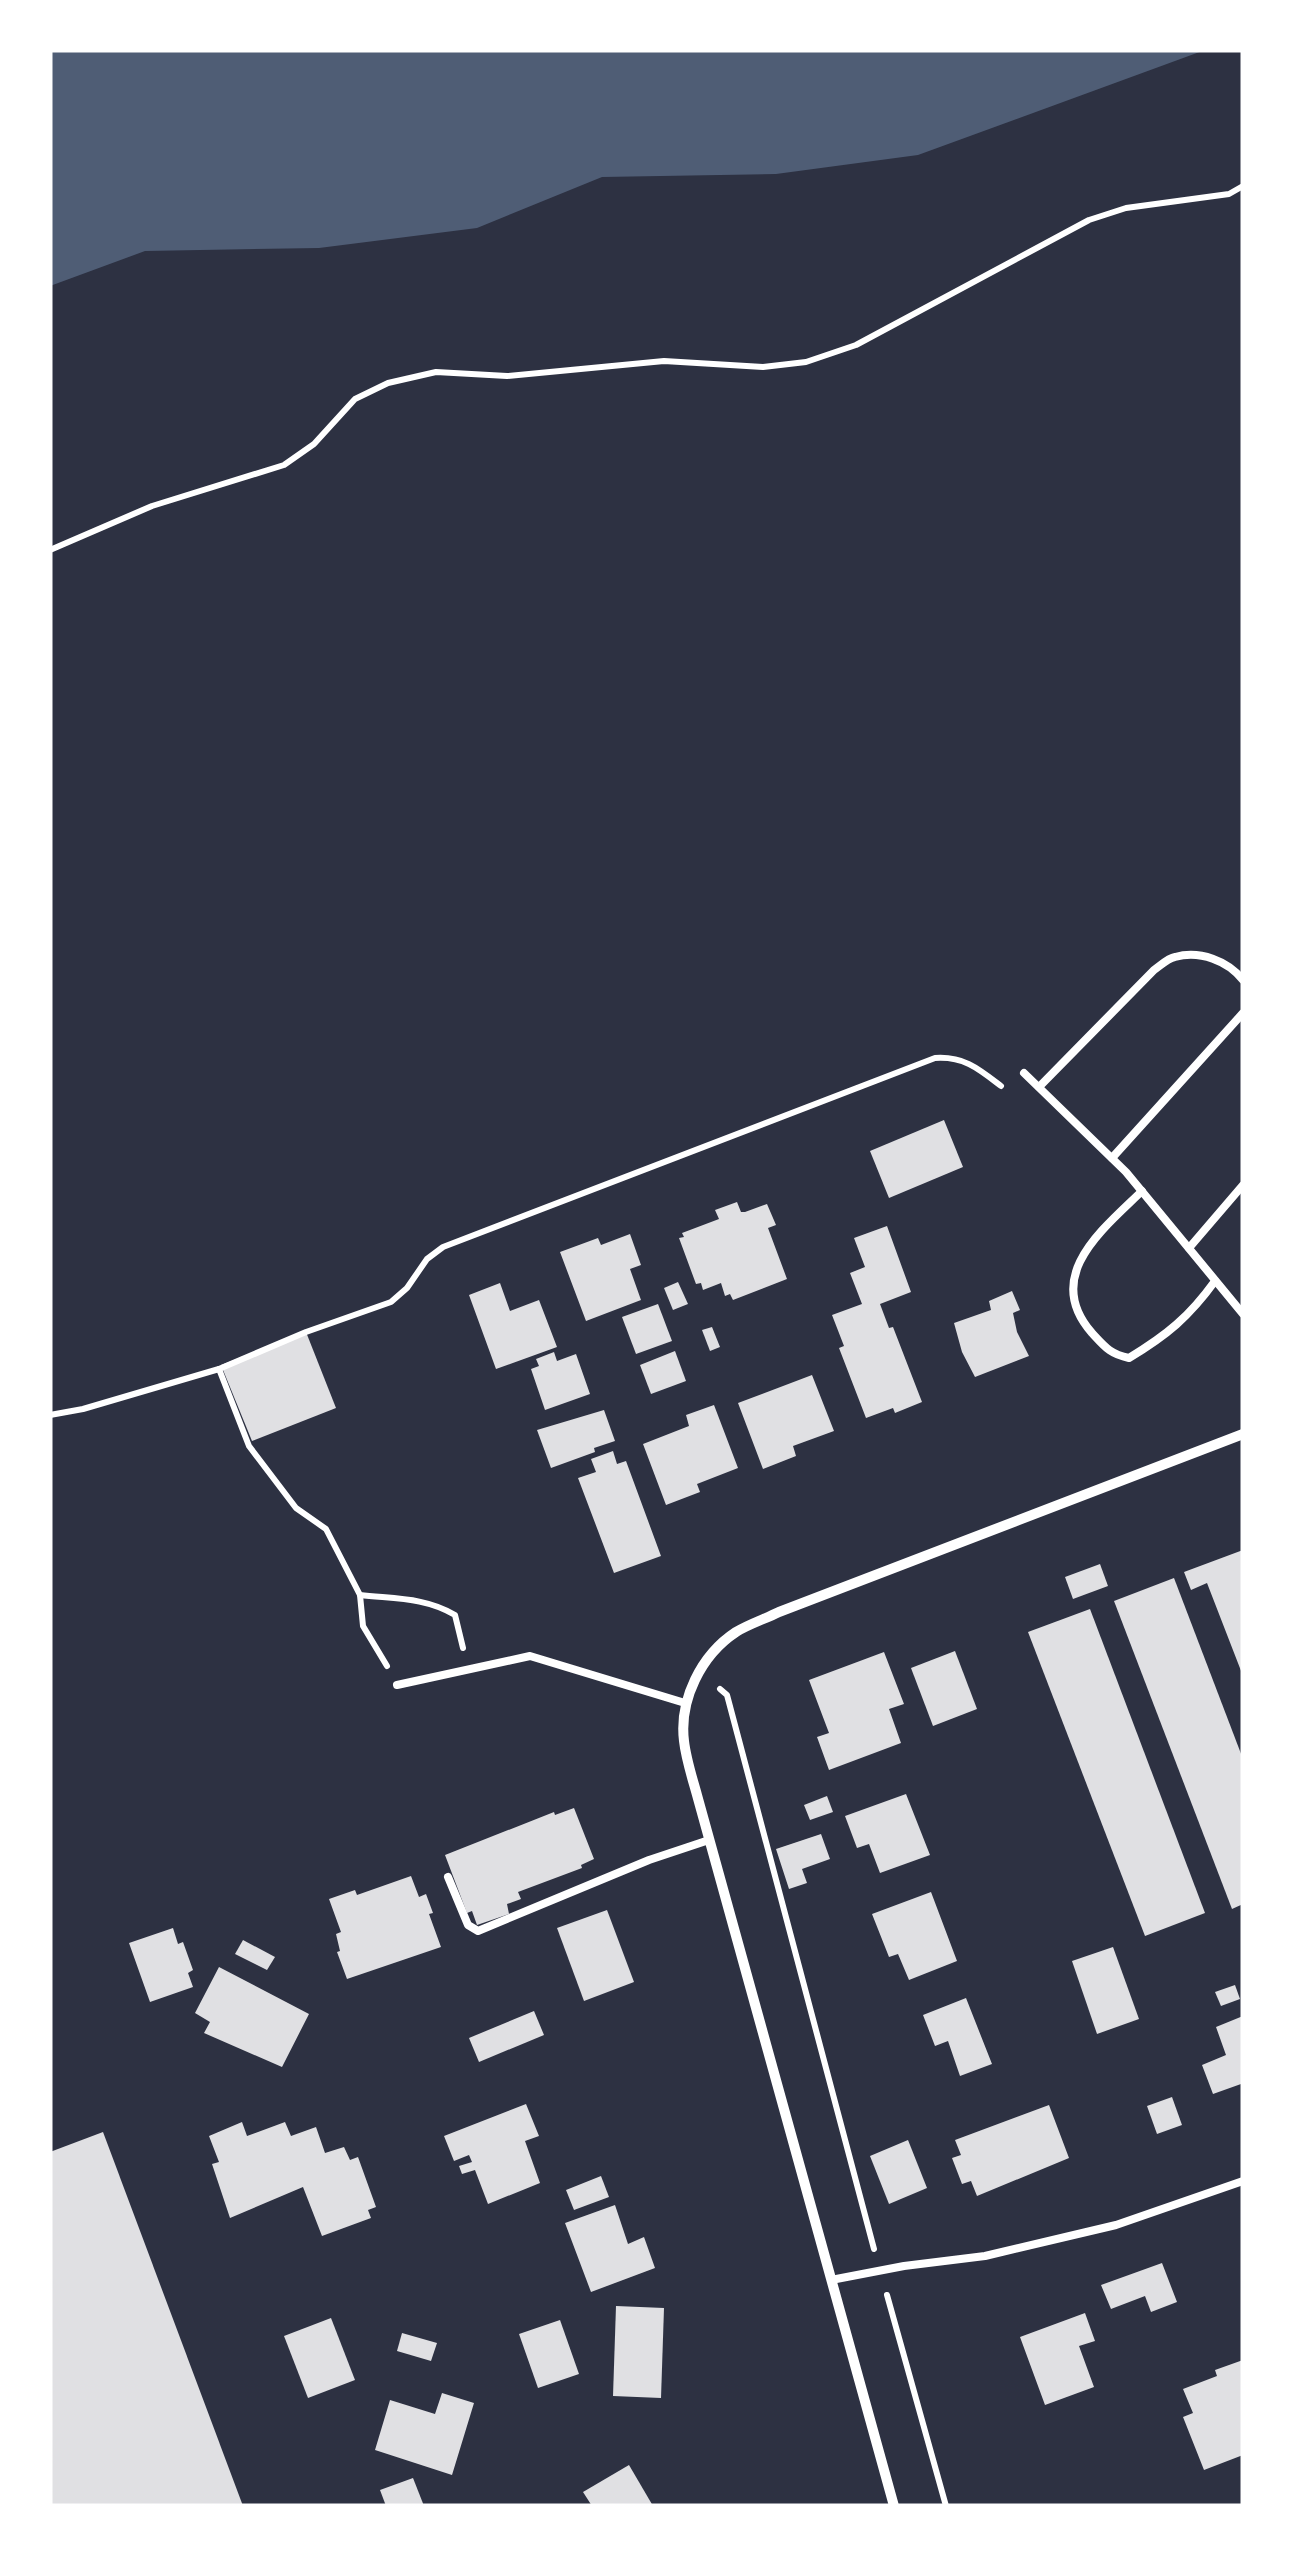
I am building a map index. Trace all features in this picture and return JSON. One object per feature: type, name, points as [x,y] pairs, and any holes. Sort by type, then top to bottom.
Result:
[{"type":"street","points":[[894,2506],[709,1840],[684,1739],[685,1704],[709,1658],[734,1633],[1243,1434]]},
{"type":"lane","points":[[1040,1086],[1154,970],[1173,956],[1212,958],[1233,966],[1243,980]]},
{"type":"lane","points":[[1112,1158],[1243,1014]]},
{"type":"lane","points":[[1024,1072],[1142,1191],[1243,1314]]},
{"type":"lane","points":[[1189,1248],[1243,1186]]},
{"type":"lane","points":[[1142,1191],[1081,1254],[1073,1285],[1076,1306],[1085,1325],[1110,1354],[1128,1358],[1165,1336],[1192,1313],[1216,1280]]},
{"type":"lane","points":[[397,1684],[530,1656],[685,1704]]},
{"type":"lane","points":[[448,1877],[468,1925],[475,1931],[649,1860],[709,1840]]},
{"type":"lane","points":[[831,2280],[985,2256],[1116,2225],[1243,2180]]},
{"type":"path","points":[[50,550],[152,506],[284,465],[314,444],[355,399],[388,382],[436,372],[507,376],[664,361],[763,367],[806,362],[856,345],[1089,220],[1126,208],[1230,194],[1243,186]]},
{"type":"path","points":[[50,1415],[219,1369],[306,1332],[392,1302],[443,1247],[934,1058],[954,1057],[974,1065],[1015,1097]]},
{"type":"path","points":[[219,1369],[249,1446],[296,1508],[326,1529],[360,1594],[363,1626],[397,1684]]},
{"type":"path","points":[[360,1594],[428,1602],[455,1615],[468,1670]]},
{"type":"path","points":[[722,1690],[727,1695],[946,2506]]},
{"type":"water","points":[[50,50],[1205,50],[918,155],[776,174],[602,177],[477,228],[319,248],[145,251],[50,286]]},
{"type":"building","points":[[944,1120],[963,1167],[889,1198],[870,1151]]},
{"type":"building","points":[[737,1202],[741,1212],[767,1204],[776,1225],[768,1228],[787,1279],[733,1300],[730,1294],[725,1296],[721,1283],[703,1290],[701,1283],[696,1284],[679,1238],[684,1237],[682,1233],[719,1219],[715,1210]]},
{"type":"building","points":[[887,1226],[911,1292],[880,1304],[922,1402],[895,1413],[893,1408],[866,1418],[839,1348],[844,1346],[832,1315],[862,1304],[850,1273],[865,1267],[854,1238]]},
{"type":"building","points":[[630,1234],[641,1265],[630,1269],[641,1300],[586,1321],[560,1252],[598,1238],[601,1245]]},
{"type":"building","points":[[678,1282],[688,1304],[673,1310],[664,1288]]},
{"type":"building","points":[[500,1283],[510,1311],[539,1300],[557,1347],[496,1369],[469,1295]]},
{"type":"building","points":[[1012,1291],[1020,1310],[1013,1313],[1017,1332],[1029,1356],[975,1377],[962,1352],[954,1323],[991,1310],[989,1301]]},
{"type":"building","points":[[658,1304],[672,1341],[636,1354],[622,1317]]},
{"type":"building","points":[[712,1327],[720,1347],[710,1351],[702,1330]]},
{"type":"building","points":[[306,1332],[336,1408],[252,1441],[221,1365]]},
{"type":"building","points":[[675,1351],[686,1381],[651,1394],[640,1365]]},
{"type":"building","points":[[554,1352],[557,1361],[576,1354],[590,1394],[545,1410],[531,1369],[539,1366],[536,1359]]},
{"type":"building","points":[[812,1375],[834,1431],[793,1446],[796,1456],[763,1469],[738,1403]]},
{"type":"building","points":[[714,1405],[738,1468],[697,1484],[700,1492],[666,1505],[643,1444],[689,1426],[686,1415]]},
{"type":"building","points":[[604,1410],[615,1441],[551,1468],[537,1430]]},
{"type":"building","points":[[613,1451],[617,1464],[626,1461],[661,1556],[614,1573],[578,1478],[596,1472],[591,1459]]},
{"type":"building","points":[[1243,1550],[1243,1676],[1207,1583],[1191,1590],[1184,1572]]},
{"type":"building","points":[[1100,1564],[1108,1586],[1073,1599],[1065,1577]]},
{"type":"building","points":[[1174,1578],[1243,1759],[1243,1904],[1232,1909],[1114,1601]]},
{"type":"building","points":[[1090,1609],[1205,1913],[1145,1936],[1028,1632]]},
{"type":"building","points":[[955,1651],[977,1709],[933,1726],[911,1668]]},
{"type":"building","points":[[884,1652],[904,1704],[889,1709],[901,1743],[829,1770],[817,1737],[829,1733],[809,1680]]},
{"type":"building","points":[[906,1794],[930,1855],[880,1873],[869,1844],[857,1848],[845,1816]]},
{"type":"building","points":[[827,1796],[833,1812],[810,1820],[804,1805]]},
{"type":"building","points":[[574,1808],[594,1859],[582,1868],[518,1892],[521,1899],[507,1904],[509,1914],[477,1925],[472,1911],[467,1913],[445,1855],[554,1812],[555,1815]]},
{"type":"building","points":[[821,1834],[830,1859],[802,1869],[807,1883],[789,1889],[776,1849]]},
{"type":"building","points":[[411,1876],[419,1897],[426,1894],[441,1947],[347,1979],[337,1952],[340,1951],[336,1934],[341,1932],[329,1899],[355,1890],[357,1895]]},
{"type":"building","points":[[931,1892],[957,1961],[909,1980],[898,1954],[889,1957],[872,1914]]},
{"type":"building","points":[[607,1910],[634,1982],[584,2001],[557,1928]]},
{"type":"building","points":[[173,1928],[178,1944],[183,1942],[193,1970],[188,1973],[193,1987],[150,2002],[129,1943]]},
{"type":"building","points":[[243,1940],[275,1957],[267,1970],[235,1954]]},
{"type":"building","points":[[1113,1947],[1139,2019],[1097,2034],[1072,1961]]},
{"type":"building","points":[[219,1967],[309,2014],[282,2067],[204,2033],[210,2022],[195,2013]]},
{"type":"building","points":[[1235,1985],[1240,1999],[1221,2006],[1215,1992]]},
{"type":"building","points":[[966,1998],[992,2064],[960,2076],[948,2041],[935,2046],[923,2015]]},
{"type":"building","points":[[534,2011],[544,2035],[479,2062],[469,2038]]},
{"type":"building","points":[[1243,2016],[1243,2080],[1213,2094],[1202,2065],[1226,2055],[1216,2027]]},
{"type":"building","points":[[1172,2097],[1182,2125],[1157,2134],[1147,2106]]},
{"type":"building","points":[[526,2104],[539,2136],[525,2141],[540,2183],[488,2204],[475,2170],[462,2174],[459,2166],[472,2162],[469,2155],[454,2161],[444,2136]]},
{"type":"building","points":[[1049,2105],[1069,2158],[977,2196],[971,2181],[962,2184],[952,2158],[961,2155],[955,2140]]},
{"type":"building","points":[[242,2122],[247,2136],[285,2122],[291,2136],[316,2127],[325,2153],[344,2147],[350,2160],[358,2157],[376,2207],[368,2210],[371,2218],[322,2236],[303,2187],[230,2218],[212,2164],[219,2162],[209,2136]]},
{"type":"building","points":[[103,2132],[243,2506],[50,2506],[50,2152]]},
{"type":"building","points":[[908,2140],[927,2188],[889,2204],[870,2156]]},
{"type":"building","points":[[601,2176],[609,2197],[574,2210],[566,2190]]},
{"type":"building","points":[[615,2205],[628,2244],[644,2237],[655,2268],[591,2292],[565,2223]]},
{"type":"building","points":[[1162,2263],[1177,2302],[1151,2312],[1145,2296],[1111,2309],[1101,2285]]},
{"type":"building","points":[[616,2306],[664,2308],[661,2398],[613,2396]]},
{"type":"building","points":[[1085,2313],[1095,2341],[1079,2346],[1094,2387],[1045,2405],[1020,2337]]},
{"type":"building","points":[[331,2318],[355,2380],[308,2398],[284,2336]]},
{"type":"building","points":[[560,2320],[579,2374],[538,2388],[519,2334]]},
{"type":"building","points":[[402,2333],[437,2343],[431,2361],[397,2351]]},
{"type":"building","points":[[1243,2360],[1243,2455],[1204,2470],[1183,2417],[1193,2413],[1183,2389],[1217,2376],[1215,2370]]},
{"type":"building","points":[[442,2393],[474,2403],[452,2475],[375,2450],[390,2400],[435,2414]]},
{"type":"building","points":[[629,2465],[653,2506],[592,2506],[583,2492]]},
{"type":"building","points":[[413,2478],[424,2506],[386,2506],[380,2490]]}]
